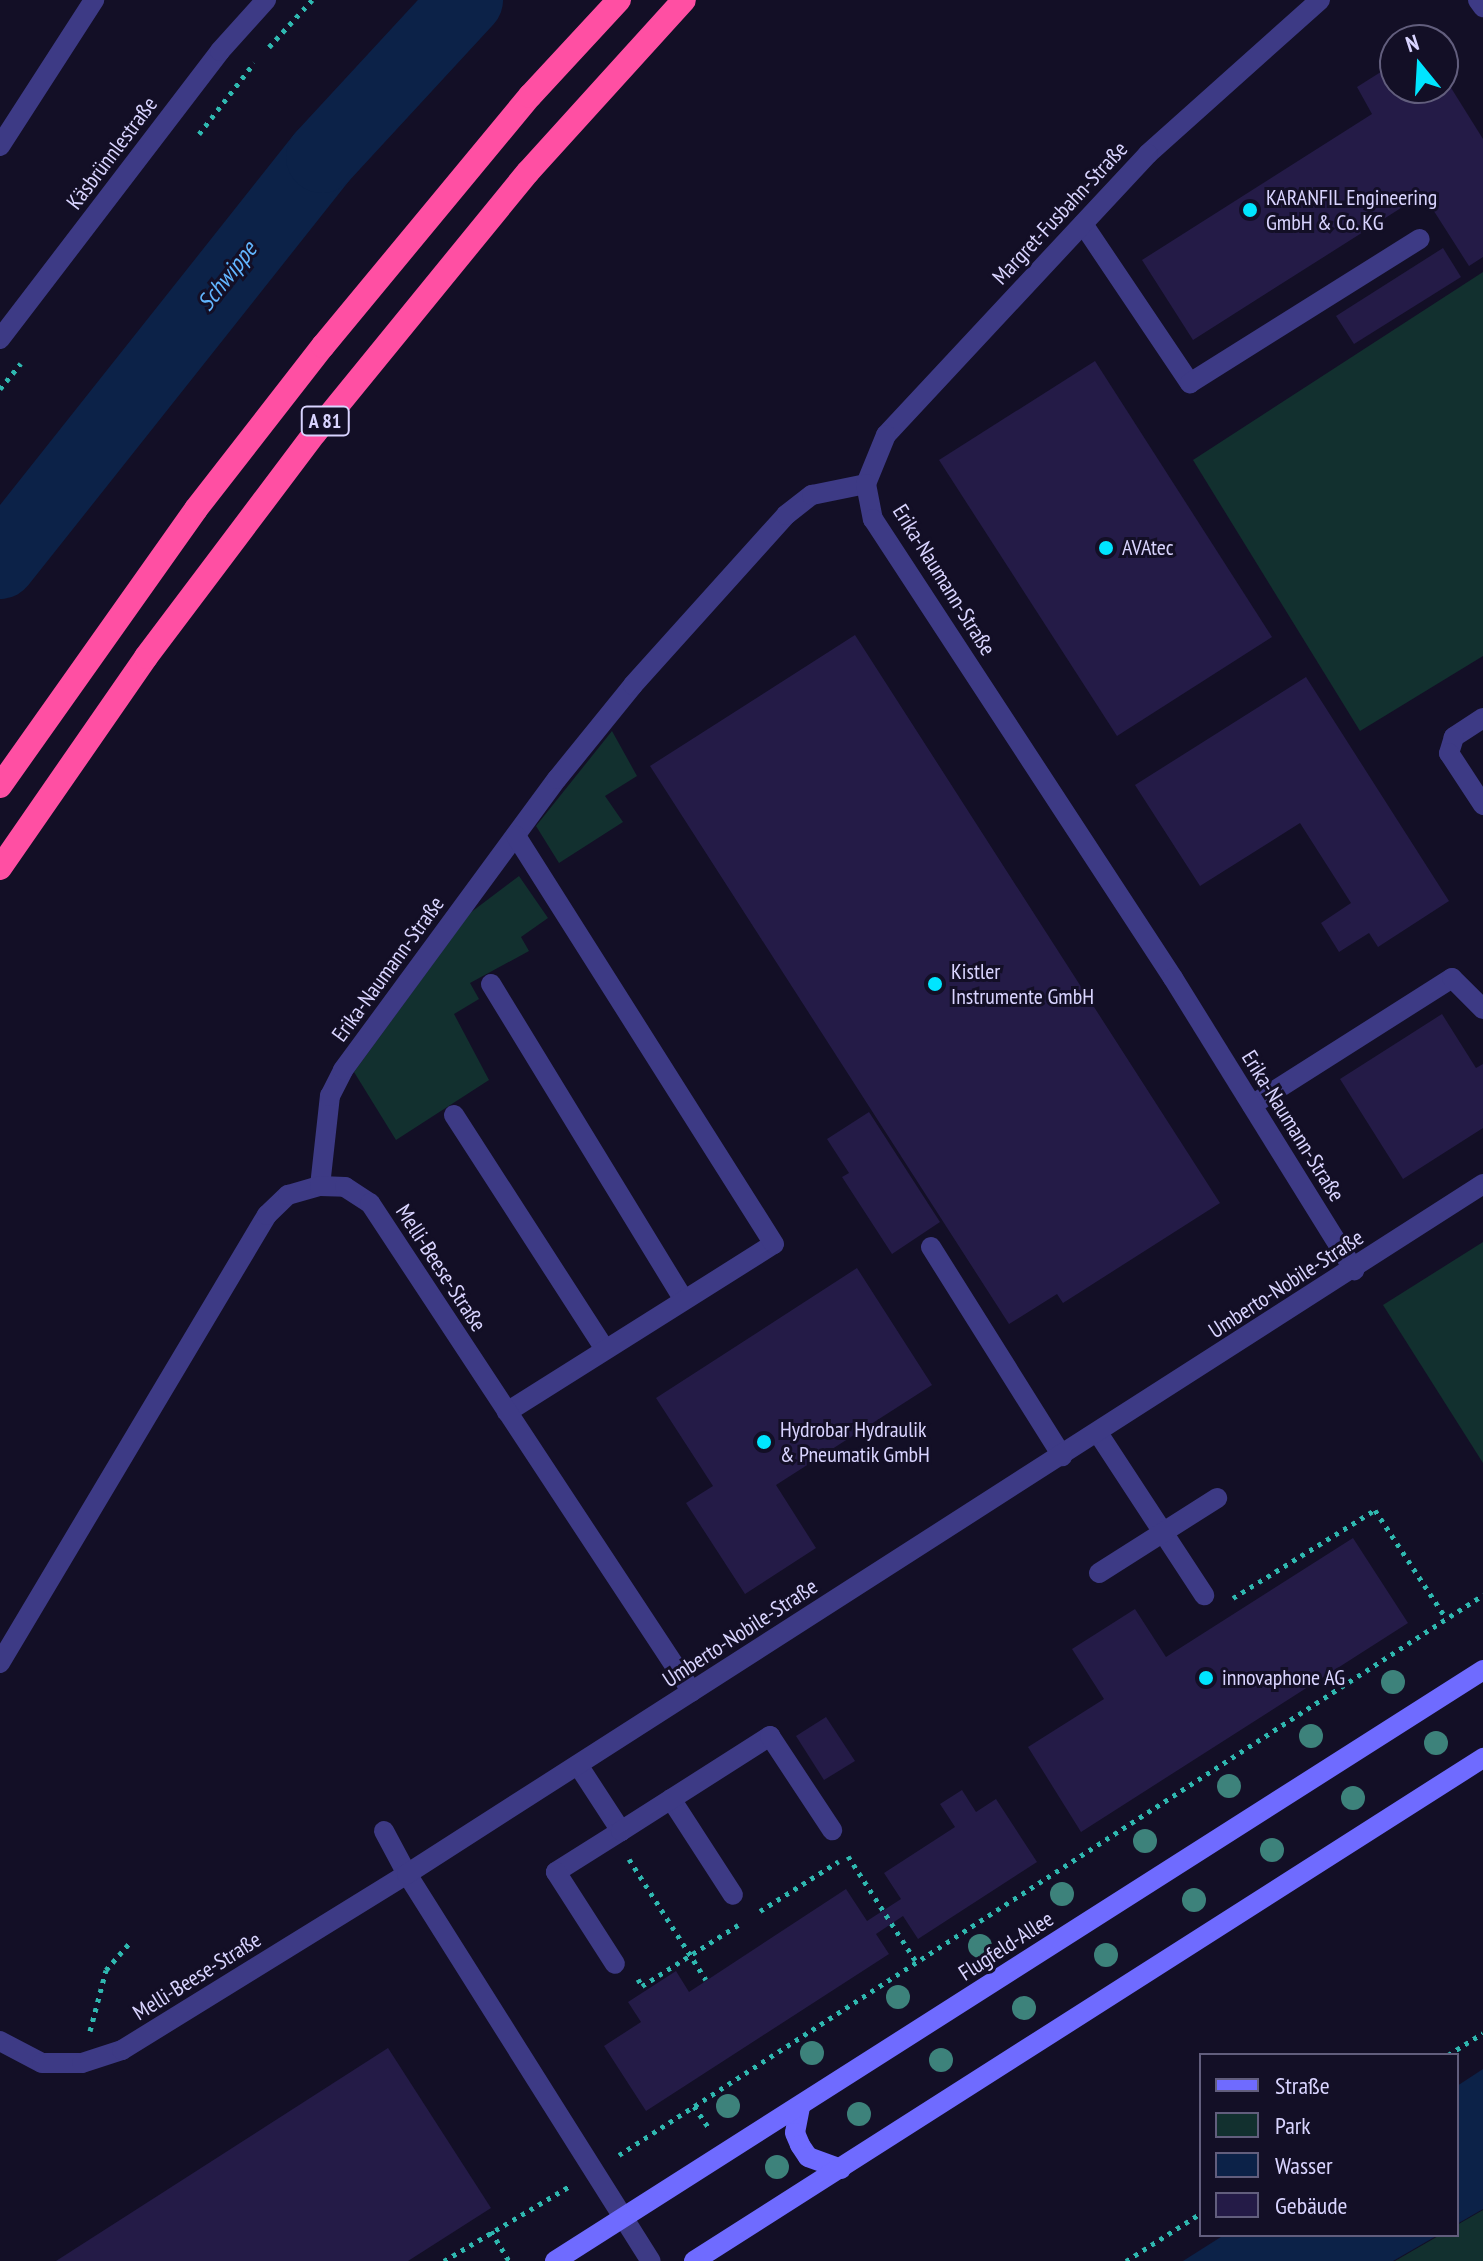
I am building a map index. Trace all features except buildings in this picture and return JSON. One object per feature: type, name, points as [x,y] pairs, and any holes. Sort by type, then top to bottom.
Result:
[{"type":"highway","name":"A 81","points":[[0,786],[196,509],[323,346],[530,96],[619,0]]},
{"type":"highway","name":"A 81","points":[[0,868],[146,657],[315,433],[528,172],[684,0]]},
{"type":"main road","name":"Flugfeld-Allee","points":[[555,2261],[1483,1670]]},
{"type":"main road","points":[[694,2261],[1483,1758]]},
{"type":"main road","points":[[800,2107],[795,2133],[800,2145],[808,2157],[841,2169]]},
{"type":"street","points":[[0,146],[94,0]]},
{"type":"street","name":"Käsbrünnlestraße","points":[[0,339],[220,51],[266,0]]},
{"type":"street","name":"Margret-Fusbahn-Straße","points":[[866,484],[886,435],[1148,154],[1320,0]]},
{"type":"street","points":[[1478,0],[1483,7]]},
{"type":"street","points":[[1083,224],[1190,383],[1420,239]]},
{"type":"street","name":"Erika-Naumann-Straße","points":[[320,1186],[330,1096],[343,1070],[516,836],[633,685],[786,515],[812,495],[866,484],[873,519],[1252,1105],[1354,1270]]},
{"type":"street","points":[[1483,718],[1454,737],[1449,753],[1483,805]]},
{"type":"street","points":[[507,1412],[774,1244],[516,836]]},
{"type":"street","points":[[1252,1105],[1452,978],[1483,1009]]},
{"type":"street","points":[[491,984],[684,1300]]},
{"type":"street","points":[[454,1115],[605,1349]]},
{"type":"street","name":"Umberto-Nobile-Straße","points":[[407,1874],[1354,1270],[1483,1184]]},
{"type":"street","points":[[0,1663],[267,1215],[288,1195],[320,1186]]},
{"type":"street","name":"Melli-Beese-Straße","points":[[320,1186],[345,1187],[370,1203],[692,1692]]},
{"type":"street","points":[[931,1247],[1062,1456]]},
{"type":"street","points":[[1098,1433],[1204,1595]]},
{"type":"street","points":[[1099,1573],[1217,1498]]},
{"type":"street","points":[[615,1964],[556,1872],[770,1736],[832,1830]]},
{"type":"street","points":[[578,1765],[617,1833]]},
{"type":"street","points":[[671,1799],[733,1895]]},
{"type":"street","points":[[384,1831],[407,1874],[651,2261]]},
{"type":"street","name":"Melli-Beese-Straße","points":[[0,2041],[42,2063],[82,2063],[122,2050],[407,1874]]},
{"type":"path","points":[[1233,1598],[1375,1510],[1446,1618]]},
{"type":"path","points":[[444,2261],[596,2171],[915,1960],[1483,1595]]},
{"type":"path","points":[[617,1833],[706,1980]]},
{"type":"path","points":[[615,1964],[631,1969],[642,1986],[850,1854],[915,1960]]},
{"type":"path","points":[[82,2063],[106,1970],[130,1942]]},
{"type":"path","points":[[1451,2053],[1483,2033]]},
{"type":"path","points":[[1126,2261],[1199,2214]]},
{"type":"path","points":[[491,2231],[509,2261]]},
{"type":"green space","points":[[1483,272],[1483,656],[1360,731],[1193,460]]},
{"type":"green space","points":[[612,731],[637,776],[605,796],[623,822],[559,863],[536,826]]},
{"type":"green space","points":[[519,876],[548,918],[521,937],[529,951],[470,983],[479,999],[454,1014],[489,1080],[396,1140],[354,1072],[470,913]]},
{"type":"green space","points":[[1483,1242],[1483,1463],[1383,1305]]},
{"type":"green space","points":[[1483,2210],[1483,2261],[1395,2261],[1437,2237],[1459,2237],[1459,2224]]},
{"type":"water","points":[[1483,2069],[1483,2209],[1459,2223],[1459,2085]]},
{"type":"water","points":[[1221,2237],[1435,2237],[1393,2261],[1183,2261]]},
{"type":"waterway","name":"Schwippe","points":[[0,563],[322,157],[467,0]]},
{"type":"place","name":"KARANFIL Engineering GmbH & Co. KG","points":[[1250,210]]},
{"type":"place","name":"AVAtec","points":[[1106,548]]},
{"type":"place","name":"Kistler Instrumente GmbH","points":[[935,984]]},
{"type":"place","name":"Hydrobar Hydraulik & Pneumatik GmbH","points":[[764,1442]]},
{"type":"place","name":"innovaphone AG","points":[[1206,1678]]}]
